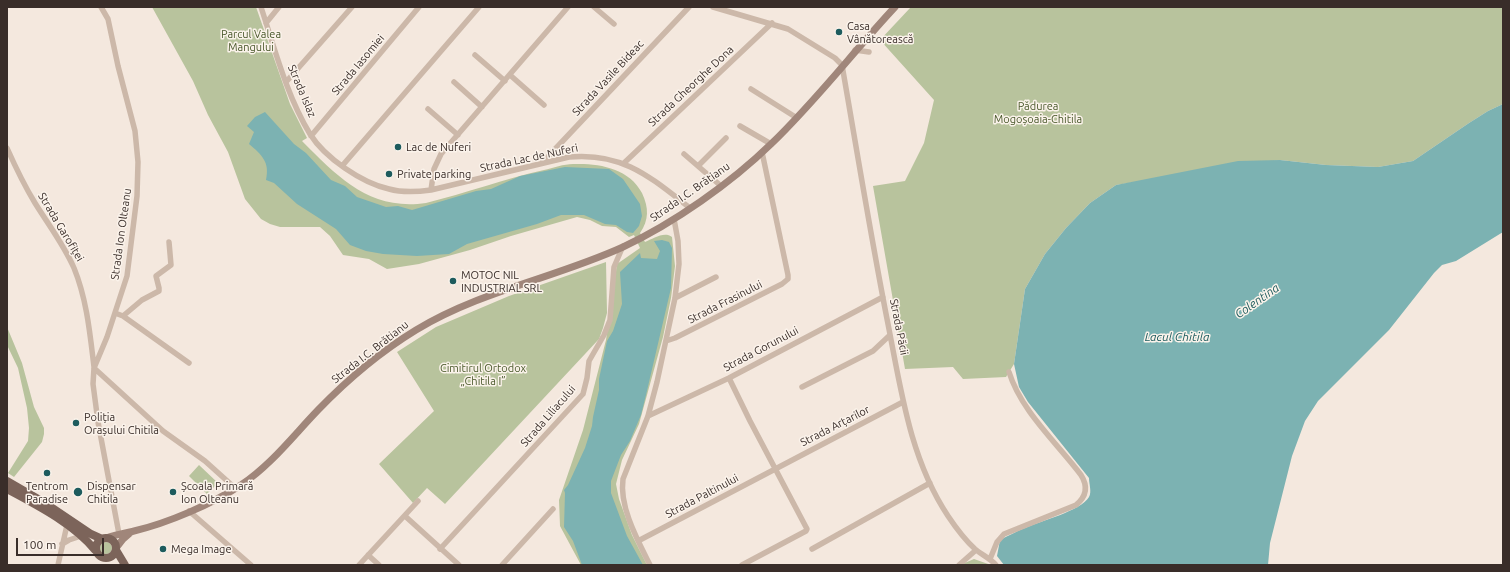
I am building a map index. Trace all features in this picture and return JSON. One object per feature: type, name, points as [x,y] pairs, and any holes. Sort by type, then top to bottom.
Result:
[{"type":"main road","name":"Strada I.C. Brătianu","points":[[104,538],[158,524],[189,512],[243,484],[274,457],[318,409],[345,384],[395,344],[416,330],[477,300],[623,246],[674,219],[721,186],[771,144],[797,118],[894,7]]},
{"type":"main road","points":[[7,481],[45,503],[91,534],[114,542],[116,549],[125,565]]},
{"type":"main road","points":[[7,489],[27,499],[67,525],[81,536],[97,554],[112,565]]},
{"type":"main road","name":"Strada I.C. Brătianu","points":[[116,549],[123,539],[133,531]]},
{"type":"main road","points":[[97,554],[96,543],[104,538]]},
{"type":"main road","points":[[97,554],[106,559],[110,558],[116,549]]},
{"type":"street","name":"Strada Ion Olteanu","points":[[101,7],[108,19],[118,66],[135,131],[138,162],[137,196],[127,276],[94,368],[93,384],[98,422],[119,534]]},
{"type":"street","name":"Strada Islaz","points":[[261,7],[286,82],[300,116],[311,136]]},
{"type":"street","points":[[266,23],[279,7]]},
{"type":"street","points":[[286,82],[352,7]]},
{"type":"street","name":"Strada Iasomiei","points":[[311,136],[419,7]]},
{"type":"street","points":[[342,166],[479,7]]},
{"type":"street","points":[[431,190],[433,173],[439,158],[568,7]]},
{"type":"street","points":[[594,7],[614,24]]},
{"type":"street","name":"Strada Vasile Bideac","points":[[542,163],[689,7]]},
{"type":"street","points":[[713,7],[794,32],[834,58],[842,65]]},
{"type":"street","name":"Strada Gheorghe Dona","points":[[624,163],[772,24]]},
{"type":"street","points":[[855,50],[868,52]]},
{"type":"street","points":[[475,54],[505,81]]},
{"type":"street","name":"Strada Păcii","points":[[842,65],[890,335],[910,432],[930,483],[947,515],[958,531],[976,550],[996,565]]},
{"type":"street","points":[[510,75],[544,105]]},
{"type":"street","points":[[454,82],[482,107]]},
{"type":"street","points":[[751,89],[797,118]]},
{"type":"street","points":[[428,109],[458,134]]},
{"type":"street","points":[[740,126],[771,144]]},
{"type":"street","name":"Strada Lac de Nuferi","points":[[311,136],[342,166],[365,180],[389,190],[416,192],[431,190],[542,163],[590,156],[606,158],[624,163],[655,181],[690,208]]},
{"type":"street","points":[[698,166],[726,138]]},
{"type":"street","name":"Strada Garofiței","points":[[7,148],[34,202],[68,254],[74,269],[84,300],[94,368]]},
{"type":"street","name":"Strada Frasinului","points":[[666,341],[675,338],[782,284],[788,279],[762,152]]},
{"type":"street","points":[[684,154],[721,186]]},
{"type":"street","points":[[650,565],[638,541],[622,497],[622,489],[623,479],[648,416],[675,298],[679,264],[678,241],[674,219]]},
{"type":"street","points":[[123,316],[142,300],[159,291],[156,276],[171,265],[168,242]]},
{"type":"street","name":"Strada Liliacului","points":[[440,549],[583,394],[589,361],[604,335],[610,320],[614,267],[623,246]]},
{"type":"street","points":[[675,298],[716,277]]},
{"type":"street","name":"Strada Gorunului","points":[[648,416],[728,378],[883,297]]},
{"type":"street","points":[[115,313],[123,316],[189,363]]},
{"type":"street","points":[[802,388],[873,351],[890,335]]},
{"type":"street","points":[[91,348],[102,348]]},
{"type":"street","points":[[94,368],[163,431],[205,460],[235,488]]},
{"type":"street","points":[[990,559],[997,542],[1004,534],[1076,505],[1084,497],[1086,492],[1084,480],[1081,475],[1027,408],[1012,382],[1009,372]]},
{"type":"street","points":[[728,378],[807,529],[806,532],[742,565]]},
{"type":"street","name":"Strada Arțarilor","points":[[775,468],[903,402]]},
{"type":"street","name":"Strada Paltinului","points":[[638,541],[775,468]]},
{"type":"street","points":[[812,549],[930,483]]},
{"type":"street","points":[[359,565],[418,501]]},
{"type":"street","points":[[502,565],[553,509]]},
{"type":"street","points":[[189,512],[250,565]]},
{"type":"street","points":[[405,516],[459,565]]},
{"type":"street","points":[[58,565],[67,525]]},
{"type":"street","points":[[62,544],[81,536]]},
{"type":"street","points":[[959,565],[976,550]]},
{"type":"street","points":[[368,555],[379,565]]},
{"type":"green space","name":"Parcul Valea Mangului","points":[[152,7],[256,7],[290,104],[307,138],[302,141],[343,179],[372,197],[388,202],[406,204],[426,203],[562,165],[573,164],[603,166],[612,169],[629,178],[636,185],[642,193],[647,209],[645,223],[640,233],[645,242],[662,235],[669,235],[672,237],[675,266],[671,298],[663,337],[639,424],[622,460],[616,484],[619,499],[632,535],[647,565],[581,565],[560,526],[559,500],[583,430],[606,340],[617,264],[640,248],[634,235],[629,237],[616,227],[602,226],[590,220],[577,217],[419,264],[387,269],[369,259],[343,255],[330,236],[320,227],[280,227],[270,224],[261,219],[245,199],[228,152],[208,115],[193,81]]},
{"type":"green space","name":"Pădurea Mogoșoaia-Chitila","points":[[911,7],[1503,7],[1503,104],[1488,111],[1469,123],[1413,161],[1378,167],[1326,165],[1280,160],[1116,185],[1090,203],[1066,228],[1045,254],[1025,289],[1014,364],[1006,377],[963,379],[953,367],[905,369],[873,186],[905,181],[924,143],[934,100],[880,40]]},
{"type":"green space","name":"Cimitirul Ortodox „Chitila I”","points":[[606,262],[607,313],[599,339],[445,504],[427,488],[413,503],[379,464],[434,411],[397,352],[436,327],[509,296]]},
{"type":"green space","points":[[7,327],[22,363],[34,407],[44,428],[42,442],[14,477],[8,473],[28,441],[29,428],[27,408],[18,368],[7,345]]},
{"type":"green space","points":[[199,465],[218,483],[207,494],[189,476]]},
{"type":"green space","points":[[106,542],[110,544],[112,548],[110,552],[106,554],[102,552],[100,548],[102,544]]},
{"type":"green space","points":[[974,559],[991,565],[960,565]]},
{"type":"water","name":"Lacul Chitila","points":[[1503,104],[1503,232],[1456,261],[1442,265],[1389,330],[1318,401],[1305,421],[1292,456],[1270,543],[1268,565],[1004,565],[997,556],[1000,540],[1022,529],[1078,507],[1085,502],[1090,495],[1089,478],[1028,402],[1019,387],[1014,364],[1025,289],[1045,254],[1066,228],[1090,203],[1116,185],[1238,161],[1280,160],[1326,165],[1378,167],[1413,161],[1469,123],[1488,111]]},
{"type":"water","points":[[265,112],[294,144],[306,153],[331,180],[345,186],[357,197],[386,207],[398,206],[412,210],[476,191],[491,189],[520,176],[565,167],[609,169],[623,179],[640,204],[642,216],[639,226],[633,233],[627,232],[616,225],[605,224],[584,215],[561,215],[537,224],[467,244],[449,254],[417,256],[383,254],[366,251],[350,245],[336,229],[297,204],[274,183],[266,180],[266,164],[261,155],[249,144],[254,132],[247,126],[255,117]]},
{"type":"water","points":[[662,240],[669,242],[672,248],[671,288],[641,415],[630,441],[621,455],[611,481],[611,493],[627,536],[643,565],[582,565],[573,541],[564,527],[564,490],[568,485],[585,448],[592,426],[599,390],[599,379],[607,341],[613,331],[622,304],[620,272],[640,253],[641,258],[657,259],[660,251],[654,241]]},
{"type":"place","name":"Casa Vânătorească","points":[[839,32]]},
{"type":"place","name":"Lac de Nuferi","points":[[398,147]]},
{"type":"place","name":"Private parking","points":[[389,174]]},
{"type":"place","name":"MOTOC NIL INDUSTRIAL SRL","points":[[453,281]]},
{"type":"place","name":"Poliția Orașului Chitila","points":[[76,423]]},
{"type":"place","name":"Tentrom Paradise","points":[[47,473]]},
{"type":"place","name":"Dispensar Chitila","points":[[78,492]]},
{"type":"place","name":"Școala Primară Ion Olteanu","points":[[173,492]]},
{"type":"place","name":"Mega Image","points":[[163,549]]},
{"type":"water label","name":"Colentina","points":[[1257,301]]}]
